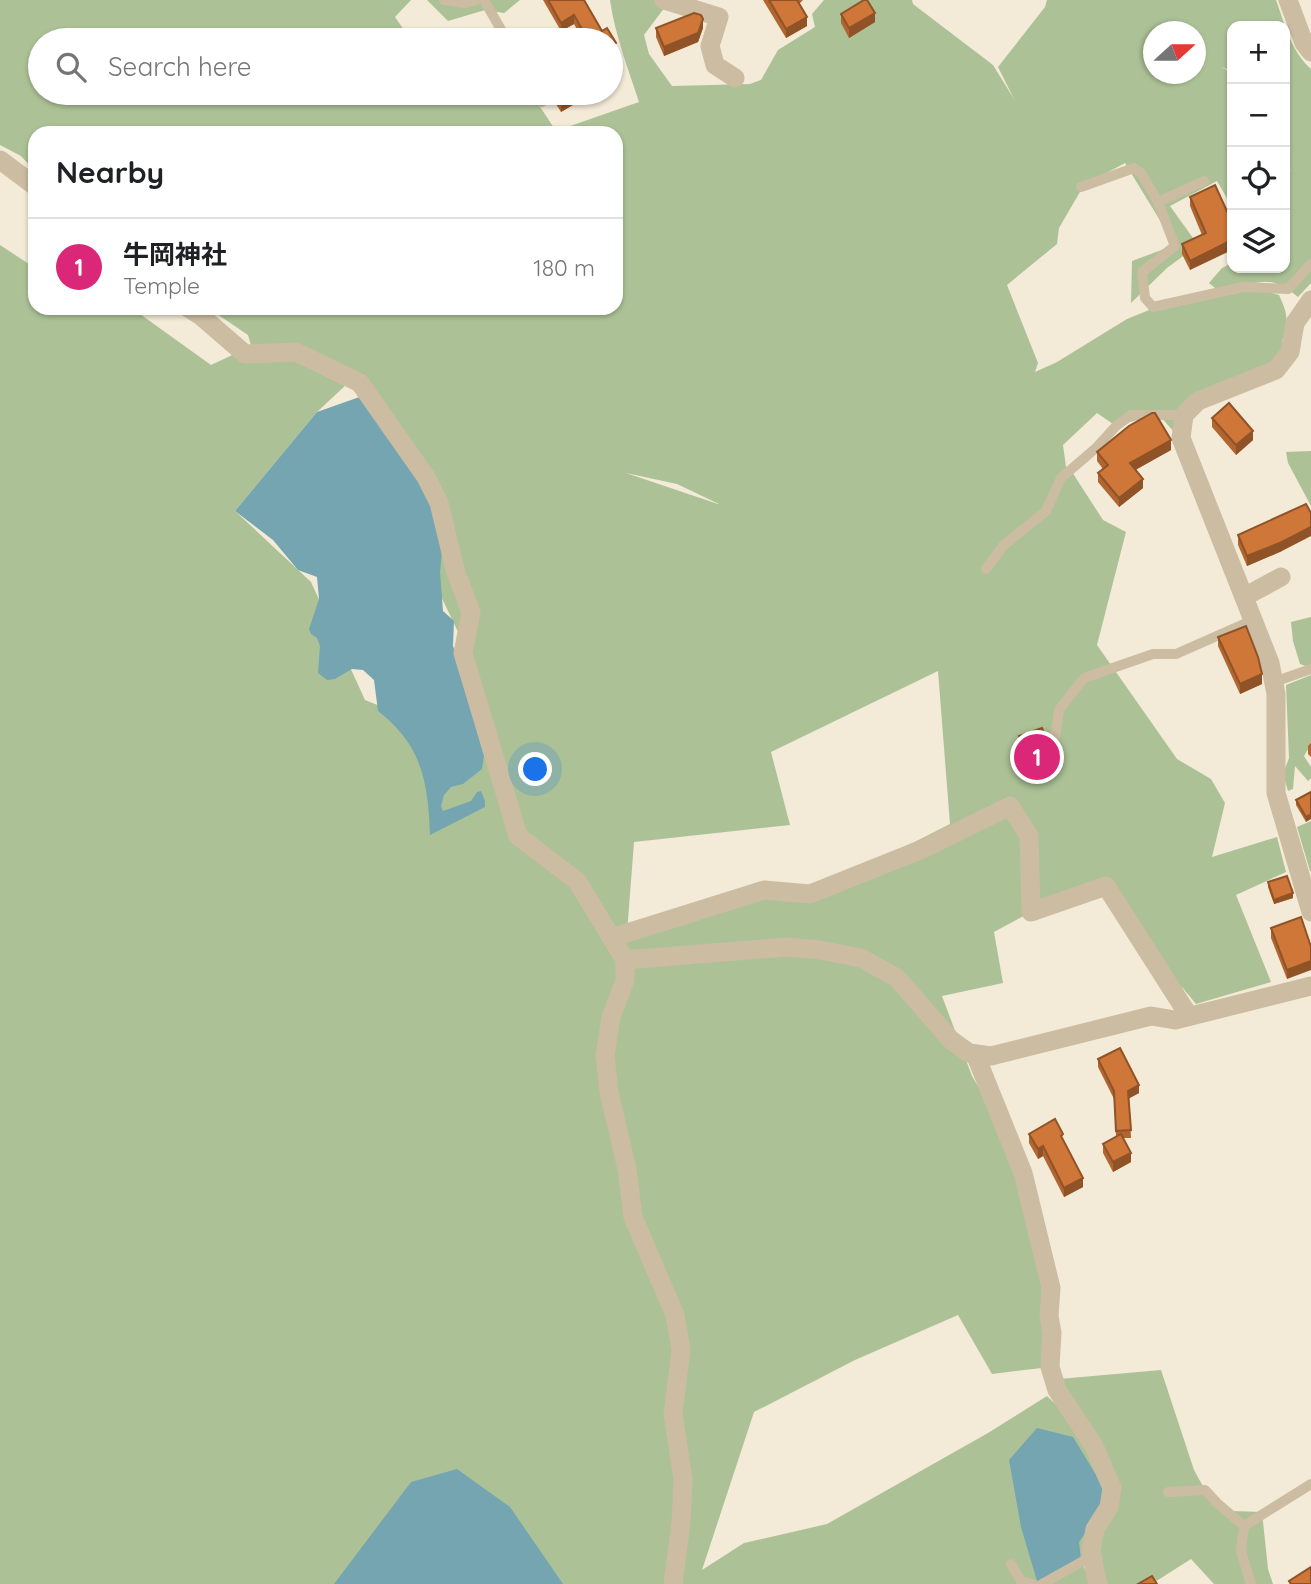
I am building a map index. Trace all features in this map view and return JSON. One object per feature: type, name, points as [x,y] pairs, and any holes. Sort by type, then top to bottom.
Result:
[{"type":"street","points":[[664,0],[719,17],[710,46],[715,65],[735,78]]},
{"type":"street","points":[[1288,0],[1304,43],[1311,52]]},
{"type":"street","points":[[0,160],[28,181]]},
{"type":"street","points":[[1311,300],[1295,323],[1290,352],[1276,370],[1198,401],[1184,415],[1181,438],[1270,663],[1276,694],[1276,793],[1311,912]]},
{"type":"street","points":[[199,315],[245,354],[296,352],[360,383],[426,477],[439,503],[456,573],[471,612],[463,653],[518,836],[577,881],[625,960],[625,980],[611,1017],[605,1056],[609,1092],[627,1169],[633,1217],[675,1315],[681,1350],[673,1413],[683,1479],[681,1523],[673,1584]]},
{"type":"street","points":[[1244,597],[1281,577]]},
{"type":"street","points":[[611,939],[764,890],[810,894],[925,848],[1010,806],[1030,836],[1031,912],[1106,886],[1189,1016]]},
{"type":"street","points":[[625,960],[786,947],[861,958],[897,978],[951,1040],[969,1053],[991,1056],[1151,1016],[1175,1020],[1311,986]]},
{"type":"street","points":[[975,1054],[1023,1173],[1051,1288],[1050,1367],[1057,1390],[1094,1446],[1112,1488],[1109,1507],[1095,1529],[1091,1550],[1098,1584]]},
{"type":"lane","points":[[444,0],[465,3],[476,0]]},
{"type":"lane","points":[[484,0],[500,28]]},
{"type":"lane","points":[[1080,187],[1133,168],[1141,173],[1158,202],[1175,246],[1142,272],[1145,298],[1153,307],[1243,287],[1288,289],[1311,264]]},
{"type":"lane","points":[[1158,202],[1204,181]]},
{"type":"lane","points":[[986,569],[1003,546],[1046,511],[1061,478],[1096,448],[1116,426],[1131,415],[1184,415]]},
{"type":"lane","points":[[1055,738],[1059,710],[1084,678],[1153,654],[1177,654],[1253,620]]},
{"type":"lane","points":[[1274,682],[1311,668]]},
{"type":"lane","points":[[1244,1526],[1311,1484]]},
{"type":"lane","points":[[1168,1492],[1205,1490],[1244,1526]]},
{"type":"lane","points":[[1244,1526],[1241,1551],[1251,1584]]},
{"type":"lane","points":[[1042,1584],[1092,1556]]},
{"type":"lane","points":[[1011,1564],[1021,1580],[1032,1584]]},
{"type":"green space","points":[[0,0],[411,0],[395,17],[403,28],[28,28],[28,105],[539,105],[553,126],[28,126],[28,164],[21,156],[0,145]]},
{"type":"green space","points":[[427,0],[520,0],[504,13],[485,10],[448,21]]},
{"type":"green space","points":[[610,0],[673,0],[644,35],[649,54],[672,86],[750,84],[761,80],[778,50],[815,27],[812,14],[824,0],[912,0],[913,4],[993,65],[1014,99],[998,67],[1045,7],[1047,0],[1276,0],[1284,21],[1227,21],[1227,69],[1221,67],[1227,70],[1227,198],[1217,181],[1170,206],[1198,245],[1167,268],[1131,303],[1132,261],[1175,245],[1125,163],[1084,185],[1059,228],[1057,244],[1007,285],[1038,363],[1035,372],[1057,362],[1127,319],[1159,306],[1220,292],[1209,283],[1227,266],[1227,273],[1290,273],[1290,37],[1298,54],[1311,69],[1311,283],[1298,297],[1281,285],[1267,282],[1233,289],[1251,287],[1279,295],[1286,318],[1282,341],[1288,354],[1268,373],[1190,399],[1176,434],[1158,414],[1116,426],[1097,413],[1063,445],[1067,474],[1072,472],[1103,520],[1126,532],[1097,645],[1177,759],[1211,779],[1225,803],[1212,857],[1277,837],[1286,872],[1236,895],[1271,982],[1196,1004],[1182,987],[1181,1005],[1105,886],[1031,912],[994,932],[1003,983],[942,996],[972,1076],[999,1122],[1023,1173],[1051,1288],[1050,1367],[992,1374],[958,1315],[855,1360],[754,1412],[702,1570],[744,1543],[827,1524],[988,1433],[1047,1396],[1086,1434],[1059,1379],[1161,1370],[1194,1470],[1205,1490],[1232,1511],[1262,1512],[1268,1569],[1273,1584],[1214,1584],[1191,1559],[1147,1584],[1104,1584],[1098,1549],[1104,1531],[1104,1517],[1081,1560],[1091,1584],[562,1584],[543,1565],[510,1508],[429,1496],[411,1482],[346,1584],[0,1584],[0,245],[28,263],[28,315],[141,315],[211,365],[241,351],[316,364],[348,383],[317,412],[235,511],[311,582],[365,700],[395,712],[409,737],[420,736],[427,739],[462,640],[436,586],[427,464],[360,376],[281,344],[252,349],[248,335],[218,315],[623,315],[623,126],[570,126],[639,102],[623,54],[623,28],[615,28]],"holes":[[[626,473],[677,484],[719,504]],[[938,671],[950,824],[820,890],[764,890],[627,933],[634,842],[790,825],[771,752]]]},
{"type":"green space","points":[[1311,451],[1311,506],[1288,463],[1286,452]]},
{"type":"green space","points":[[1311,617],[1311,668],[1300,664],[1291,622]]},
{"type":"green space","points":[[1311,675],[1311,744],[1304,756],[1311,767],[1311,778],[1308,781],[1295,766],[1293,789],[1288,791],[1283,774],[1289,758],[1286,685]]},
{"type":"green space","points":[[1311,821],[1311,871],[1310,871],[1297,827]]},
{"type":"water","points":[[368,394],[431,486],[443,541],[440,572],[443,611],[454,621],[453,646],[463,673],[484,756],[482,769],[463,784],[451,787],[444,795],[441,806],[443,811],[471,801],[477,792],[481,791],[485,807],[430,835],[427,798],[420,766],[404,737],[378,711],[374,680],[363,670],[352,669],[335,679],[327,680],[318,673],[320,646],[309,629],[319,599],[317,577],[298,570],[273,540],[235,511],[317,412]]},
{"type":"water","points":[[1037,1428],[1073,1437],[1104,1488],[1105,1505],[1079,1542],[1081,1560],[1037,1581],[1021,1527],[1009,1460]]},
{"type":"water","points":[[457,1469],[510,1507],[563,1584],[334,1584],[411,1482]]},
{"type":"building","points":[[548,0],[584,0],[600,28],[581,28],[574,15],[561,23]]},
{"type":"building","points":[[769,0],[797,0],[807,17],[786,29]]},
{"type":"building","points":[[867,0],[875,13],[849,28],[841,14]]},
{"type":"building","points":[[694,13],[701,15],[703,19],[698,33],[664,47],[656,28]]},
{"type":"building","points":[[1215,185],[1227,211],[1227,242],[1190,261],[1182,244],[1206,233],[1190,197]]},
{"type":"building","points":[[1229,403],[1253,431],[1236,445],[1212,418]]},
{"type":"building","points":[[1155,413],[1171,440],[1130,463],[1143,479],[1119,498],[1098,473],[1108,465],[1097,452],[1129,426]]},
{"type":"building","points":[[1306,504],[1311,513],[1311,527],[1247,556],[1238,535]]},
{"type":"building","points":[[1246,626],[1262,674],[1240,684],[1218,637]]},
{"type":"building","points":[[1042,728],[1054,758],[1031,767],[1019,736]]},
{"type":"building","points":[[1311,792],[1311,814],[1306,817],[1296,800]]},
{"type":"building","points":[[1287,876],[1293,893],[1274,900],[1268,882]]},
{"type":"building","points":[[1301,917],[1311,947],[1311,961],[1287,970],[1271,928]]},
{"type":"building","points":[[1120,1048],[1139,1085],[1128,1091],[1131,1130],[1116,1131],[1114,1091],[1098,1059]]},
{"type":"building","points":[[1055,1119],[1083,1178],[1064,1188],[1043,1146],[1038,1149],[1029,1134]]},
{"type":"building","points":[[1121,1134],[1131,1153],[1113,1162],[1103,1144]]},
{"type":"building","points":[[1311,1567],[1311,1584],[1291,1584],[1289,1581]]},
{"type":"building","points":[[1152,1576],[1157,1584],[1138,1584]]},
{"type":"place","name":"牛岡神社","points":[[1037,757]]}]
